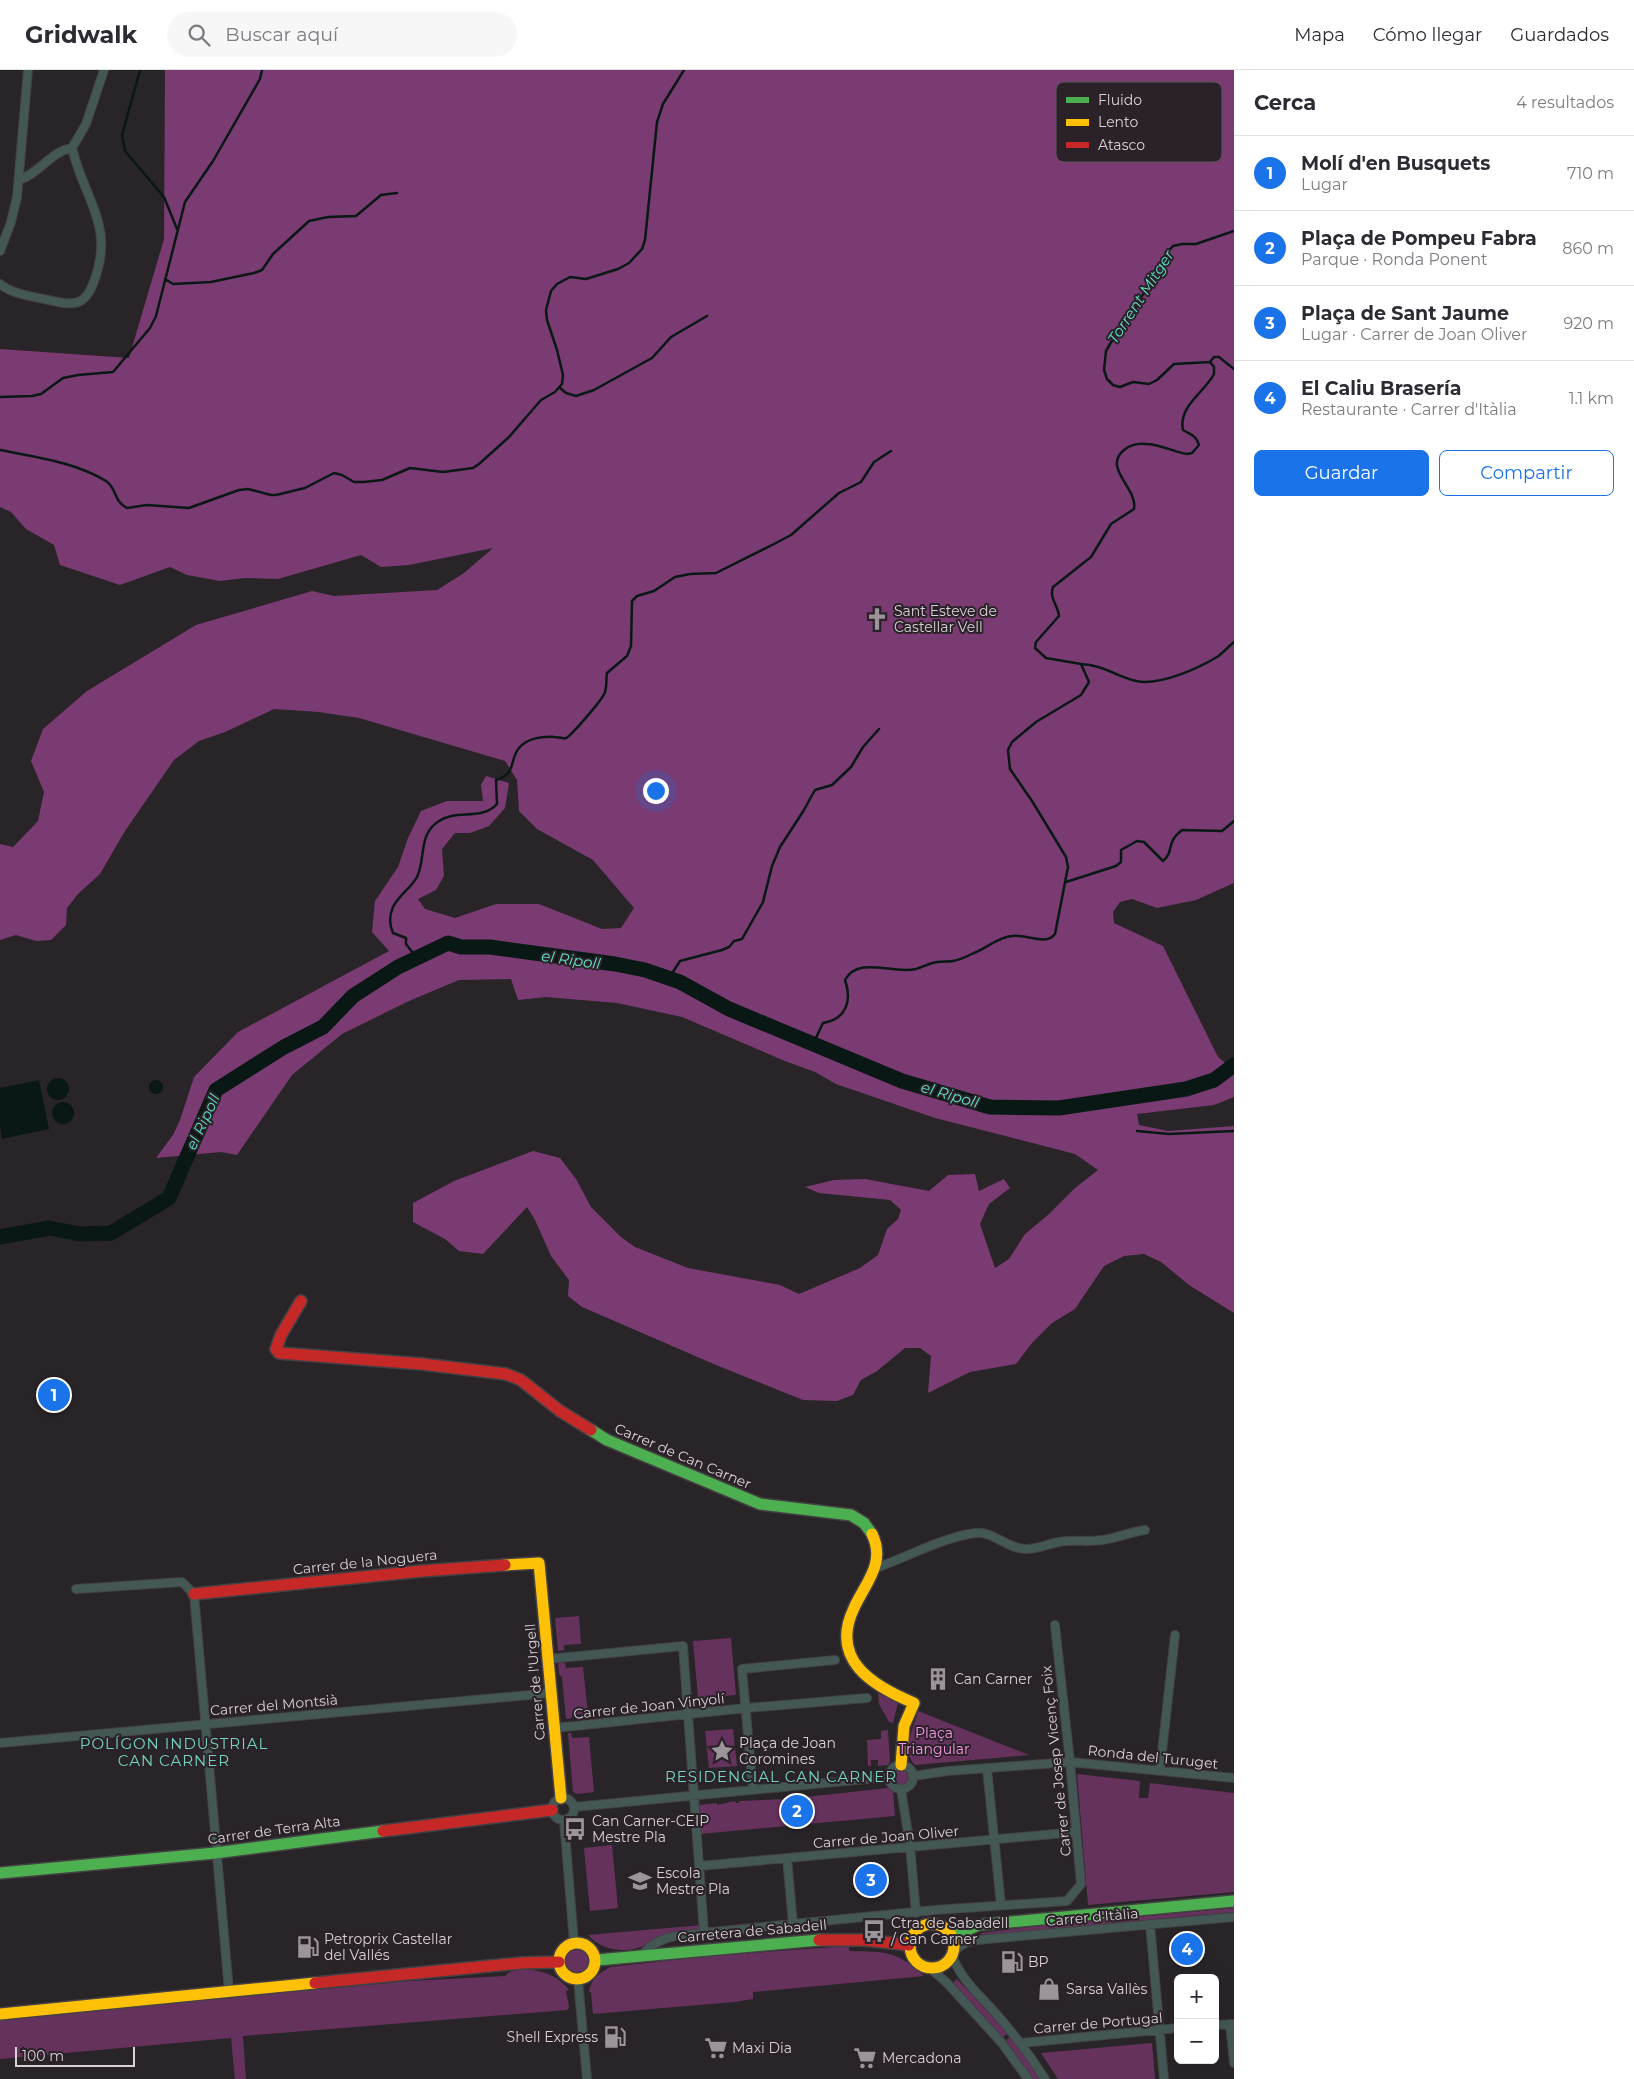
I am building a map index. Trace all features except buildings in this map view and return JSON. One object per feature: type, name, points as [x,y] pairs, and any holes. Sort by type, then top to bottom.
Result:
[{"type":"street","points":[[0,251],[14,209],[19,180],[28,70]]},
{"type":"street","points":[[19,180],[29,176],[62,151],[72,148],[86,124],[104,70]]},
{"type":"street","points":[[0,284],[9,290],[68,304],[82,302],[88,295],[97,275],[103,242],[100,223],[80,174],[72,148]]},
{"type":"street","name":"Carrer de Can Carner","points":[[301,1300],[280,1338],[276,1349],[279,1353],[413,1364],[510,1375],[520,1380],[576,1422],[607,1440],[752,1501],[760,1504],[857,1517],[874,1539],[877,1554],[876,1568]]},
{"type":"street","points":[[901,1765],[904,1726],[914,1703],[885,1690],[863,1676],[852,1661],[848,1645],[850,1618],[876,1568],[979,1532],[993,1537],[1012,1548],[1028,1549],[1071,1540],[1089,1542],[1108,1539],[1130,1532],[1145,1530]]},
{"type":"street","name":"Carrer de la Noguera","points":[[194,1594],[422,1571],[539,1562]]},
{"type":"street","name":"Carrer de l'Urgell","points":[[539,1562],[560,1798]]},
{"type":"street","points":[[76,1588],[182,1582],[194,1594],[228,1991]]},
{"type":"street","name":"Carrer de Josep Vicenç Foix","points":[[1001,1906],[1068,1901],[1081,1884],[1055,1624]]},
{"type":"street","points":[[1160,1770],[1176,1635]]},
{"type":"street","points":[[548,1659],[676,1645],[683,1646],[704,1933]]},
{"type":"street","points":[[753,1790],[742,1669],[835,1660]]},
{"type":"street","name":"Carrer del Montsià","points":[[0,1743],[551,1693]]},
{"type":"street","name":"Carrer de Joan Vinyolí","points":[[555,1728],[746,1708],[867,1698]]},
{"type":"street","name":"Ronda del Turuget","points":[[913,1776],[1070,1762],[1234,1778]]},
{"type":"street","points":[[888,1777],[894,1767],[901,1765],[910,1769],[913,1776],[911,1783],[902,1789]]},
{"type":"street","points":[[642,1955],[646,1949],[664,1938],[682,1934],[1001,1906],[987,1769]]},
{"type":"street","points":[[574,1808],[888,1777]]},
{"type":"street","points":[[888,1777],[891,1785],[902,1789]]},
{"type":"street","points":[[902,1789],[910,1846],[916,1913]]},
{"type":"street","points":[[564,1820],[556,1818],[552,1810],[554,1801],[560,1798],[568,1799],[574,1808]]},
{"type":"street","points":[[564,1820],[572,1814],[574,1808]]},
{"type":"street","name":"Carrer de Terra Alta","points":[[0,1873],[215,1853],[552,1810]]},
{"type":"street","points":[[564,1820],[574,1943]]},
{"type":"street","name":"Carrer de Joan Oliver","points":[[699,1866],[1076,1832]]},
{"type":"street","points":[[786,1858],[793,1924]]},
{"type":"street","points":[[953,1937],[978,1925],[1234,1901]]},
{"type":"street","name":"Carrer d'Itàlia","points":[[953,1953],[968,1942],[977,1940],[1234,1917]]},
{"type":"street","points":[[1028,2079],[1001,2042],[946,1983],[930,1968],[917,1962],[912,1957],[909,1945],[912,1935],[917,1929],[930,1923],[945,1927],[953,1937],[953,1953],[958,1969],[973,1990],[1021,2043],[1046,2079]]},
{"type":"street","points":[[1150,1924],[1164,2079]]},
{"type":"street","name":"Carretera de Sabadell","points":[[596,1960],[832,1939],[866,1940],[909,1945]]},
{"type":"street","points":[[574,1943],[588,1946],[593,1951],[596,1960],[593,1971],[589,1976],[578,1980],[568,1978],[563,1974],[559,1962],[560,1954],[564,1948],[574,1943]]},
{"type":"street","points":[[930,1968],[945,1965],[953,1953]]},
{"type":"street","points":[[0,2014],[521,1963],[559,1962]]},
{"type":"street","points":[[578,1980],[587,2079]]},
{"type":"street","points":[[1219,2026],[1232,2024],[1234,2063]]},
{"type":"street","name":"Carrer de Portugal","points":[[1021,2043],[1174,2028]]},
{"type":"green space","points":[[579,1616],[581,1644],[564,1645],[564,1650],[558,1651],[555,1618]]},
{"type":"green space","points":[[731,1638],[736,1695],[698,1698],[693,1641]]},
{"type":"green space","points":[[558,1663],[565,1663],[566,1668],[583,1667],[588,1714],[572,1714],[572,1718],[566,1719],[562,1677],[559,1674]]},
{"type":"green space","points":[[878,1693],[898,1703],[893,1723],[889,1722],[879,1704]]},
{"type":"green space","name":"Plaça Triangular","points":[[918,1711],[1029,1755],[915,1765],[911,1760],[909,1746]]},
{"type":"green space","points":[[733,1729],[737,1766],[709,1768],[705,1731]]},
{"type":"green space","points":[[888,1730],[890,1762],[888,1765],[878,1766],[878,1760],[871,1760],[871,1766],[868,1766],[867,1740],[881,1739],[881,1731]]},
{"type":"green space","points":[[568,1733],[571,1733],[572,1738],[589,1737],[594,1792],[577,1794],[573,1792]]},
{"type":"green space","points":[[901,1769],[909,1777],[901,1785],[893,1777]]},
{"type":"green space","points":[[1077,1774],[1140,1781],[1139,1798],[1148,1798],[1150,1783],[1234,1793],[1234,1892],[1088,1905]]},
{"type":"green space","points":[[888,1788],[893,1792],[895,1816],[700,1834],[699,1805],[717,1803],[717,1805],[735,1801],[739,1803],[739,1801],[787,1799]]},
{"type":"green space","points":[[612,1845],[618,1908],[590,1911],[584,1848]]},
{"type":"green space","points":[[1234,1908],[1234,1912],[982,1935],[981,1933],[1080,1921]]},
{"type":"green space","points":[[702,1925],[702,1929],[671,1933],[638,1948],[623,1950],[600,1945],[588,1935]]},
{"type":"green space","points":[[577,1946],[587,1950],[591,1960],[587,1970],[577,1974],[567,1970],[563,1960],[567,1950]]},
{"type":"green space","points":[[849,1946],[849,1951],[882,1952],[898,1957],[924,1976],[753,1992],[753,1999],[734,2002],[593,2014],[591,1992],[589,1992],[590,1987],[596,1977],[610,1967],[712,1956]]},
{"type":"green space","points":[[533,1970],[553,1976],[569,1990],[566,1991],[569,2007],[567,2010],[243,2036],[246,2079],[235,2079],[231,2038],[0,2059],[0,2019],[410,1981],[505,1976],[514,1971]]},
{"type":"green space","points":[[957,1979],[1008,2033],[1003,2037],[953,1983]]},
{"type":"green space","points":[[1011,2037],[1041,2079],[1033,2079],[1006,2040]]},
{"type":"green space","points":[[1152,2043],[1155,2079],[1058,2079],[1041,2053]]},
{"type":"shaded area","points":[[165,70],[1234,70],[1234,883],[1196,900],[1157,908],[1132,899],[1120,902],[1113,912],[1114,923],[1163,946],[1218,1057],[1234,1070],[1234,1097],[1214,1105],[1137,1114],[1139,1125],[1168,1131],[1234,1126],[1234,1313],[1189,1285],[1161,1262],[1144,1254],[1124,1256],[1104,1266],[1075,1309],[1052,1323],[1032,1343],[1016,1364],[970,1372],[928,1393],[931,1356],[920,1348],[905,1348],[877,1371],[861,1380],[853,1395],[837,1401],[803,1400],[582,1307],[568,1296],[569,1280],[551,1256],[527,1207],[483,1254],[459,1251],[445,1239],[413,1222],[413,1203],[454,1181],[533,1151],[560,1158],[576,1179],[591,1207],[621,1237],[635,1247],[688,1268],[780,1285],[799,1294],[860,1268],[878,1255],[887,1229],[898,1219],[901,1210],[890,1200],[819,1193],[805,1187],[834,1180],[865,1179],[929,1191],[948,1175],[975,1174],[979,1191],[1004,1179],[1010,1188],[989,1204],[980,1224],[995,1268],[1009,1259],[1025,1234],[1049,1214],[1075,1188],[1098,1170],[1075,1154],[935,1118],[836,1084],[815,1072],[682,1017],[617,1003],[546,997],[518,1000],[511,979],[459,980],[409,1001],[342,1034],[292,1075],[237,1155],[221,1152],[156,1158],[173,1135],[194,1077],[238,1032],[389,951],[372,932],[375,901],[398,867],[408,838],[421,811],[447,801],[483,801],[481,785],[486,776],[509,783],[505,808],[489,826],[470,833],[455,833],[442,849],[444,876],[436,890],[418,899],[425,909],[455,918],[496,904],[539,904],[602,929],[621,928],[634,908],[593,860],[537,829],[519,811],[517,780],[505,761],[359,718],[319,712],[274,709],[225,732],[199,741],[174,760],[125,831],[100,874],[78,894],[67,908],[66,925],[51,940],[36,941],[16,935],[0,940],[0,844],[13,847],[38,821],[44,792],[31,761],[43,729],[87,691],[196,625],[312,591],[334,596],[437,590],[464,573],[493,548],[409,565],[381,567],[361,555],[278,579],[245,578],[220,581],[187,575],[170,567],[120,585],[60,565],[54,545],[26,529],[11,512],[0,507],[0,349],[129,358],[164,239]]},
{"type":"shaded area","points":[[58,1078],[68,1085],[69,1089],[62,1099],[58,1100],[48,1093],[47,1089],[54,1079]]},
{"type":"shaded area","points":[[39,1080],[49,1129],[2,1139],[0,1088]]},
{"type":"shaded area","points":[[153,1080],[159,1080],[163,1087],[159,1094],[153,1094],[149,1090],[149,1084]]},
{"type":"shaded area","points":[[63,1102],[71,1105],[74,1113],[71,1121],[63,1124],[55,1121],[52,1113],[55,1105]]},
{"type":"waterway","points":[[140,70],[122,135],[125,151],[164,197],[177,229]]},
{"type":"waterway","points":[[0,397],[32,396],[41,394],[63,378],[113,372],[150,328],[156,316],[185,202],[213,161],[260,79],[262,70]]},
{"type":"waterway","points":[[0,450],[54,461],[94,474],[112,487],[119,502],[127,508],[147,505],[189,508],[239,490],[248,489],[276,495],[305,488],[334,473],[354,482],[364,482],[382,480],[410,468],[443,472],[473,468],[509,437],[541,400],[555,392],[562,384],[563,375],[547,320],[546,310],[551,291],[557,284],[570,277],[586,279],[618,269],[629,263],[642,249],[645,240],[657,122],[663,104],[684,70]]},
{"type":"waterway","points":[[165,279],[173,284],[211,282],[254,273],[262,270],[273,254],[309,221],[328,217],[356,216],[381,195],[397,193]]},
{"type":"waterway","name":"Torrent Mitger","points":[[813,1044],[823,1023],[838,1017],[846,1008],[848,995],[845,980],[851,973],[859,969],[868,967],[897,970],[916,969],[934,963],[961,959],[997,940],[1007,937],[1047,939],[1055,934],[1068,867],[1066,857],[1010,769],[1008,750],[1012,742],[1036,722],[1081,695],[1089,682],[1081,664],[1046,658],[1035,648],[1036,642],[1059,616],[1052,595],[1053,587],[1091,557],[1111,524],[1134,509],[1131,493],[1119,471],[1118,457],[1126,448],[1140,444],[1151,444],[1177,452],[1192,453],[1199,445],[1195,437],[1183,430],[1184,414],[1188,406],[1214,374],[1214,367],[1210,362],[1174,364],[1157,380],[1149,384],[1133,382],[1120,387],[1113,385],[1107,379],[1104,370],[1106,351],[1136,307],[1165,255],[1173,246],[1196,244],[1234,231]]},
{"type":"waterway","points":[[560,388],[566,393],[576,396],[594,390],[652,358],[671,337],[707,316]]},
{"type":"waterway","points":[[1210,362],[1214,357],[1219,357],[1234,369]]},
{"type":"waterway","points":[[416,957],[406,944],[406,938],[393,933],[390,917],[396,903],[417,877],[425,839],[432,826],[446,818],[477,814],[491,809],[497,804],[496,780],[503,777],[510,770],[516,753],[522,745],[540,737],[566,738],[580,725],[603,696],[607,673],[627,656],[631,646],[632,601],[637,596],[654,591],[675,577],[690,574],[716,573],[791,535],[839,493],[861,482],[874,462],[891,451]]},
{"type":"waterway","points":[[1081,664],[1103,668],[1136,681],[1156,681],[1199,667],[1217,657],[1234,642]]},
{"type":"waterway","points":[[669,978],[680,961],[722,950],[729,947],[734,941],[742,939],[763,902],[772,866],[780,847],[815,790],[832,785],[851,767],[863,747],[879,729]]},
{"type":"waterway","points":[[1066,882],[1116,866],[1121,862],[1121,850],[1137,841],[1144,842],[1163,861],[1169,854],[1174,839],[1182,830],[1222,831],[1234,821]]},
{"type":"waterway","name":"el Ripoll","points":[[0,1237],[49,1228],[80,1234],[111,1233],[169,1198],[216,1090],[284,1047],[323,1027],[353,996],[398,967],[448,943],[461,947],[490,947],[615,964],[645,970],[680,982],[729,1009],[902,1081],[990,1107],[1059,1108],[1186,1089],[1214,1080],[1234,1065]]},
{"type":"waterway","points":[[1137,1131],[1169,1134],[1234,1131]]},
{"type":"traffic: fast","points":[[591,1430],[607,1440],[760,1504],[851,1515],[864,1523],[872,1534]]},
{"type":"traffic: fast","points":[[0,1873],[215,1853],[383,1831]]},
{"type":"traffic: fast","points":[[953,1937],[978,1925],[1234,1901]]},
{"type":"traffic: fast","points":[[597,1960],[819,1940]]},
{"type":"traffic: slow","points":[[872,1534],[876,1544],[876,1563],[869,1581],[854,1608],[848,1626],[847,1642],[851,1656],[859,1669],[884,1688],[914,1703],[904,1726],[901,1765]]},
{"type":"traffic: slow","points":[[505,1565],[539,1563],[561,1798]]},
{"type":"traffic: slow","points":[[936,1924],[948,1930],[953,1937],[954,1946],[953,1955],[948,1962],[941,1967],[928,1968],[920,1965],[913,1958],[910,1942],[913,1934],[920,1927],[936,1924]]},
{"type":"traffic: slow","points":[[577,1943],[584,1944],[590,1948],[594,1954],[595,1961],[594,1968],[590,1974],[584,1978],[577,1979],[570,1978],[564,1974],[560,1968],[559,1961],[560,1954],[564,1948],[570,1944],[577,1943]]},
{"type":"traffic: slow","points":[[0,2014],[315,1983]]},
{"type":"traffic: jam","points":[[301,1301],[281,1335],[276,1349],[279,1353],[422,1364],[506,1374],[521,1380],[560,1411],[591,1430]]},
{"type":"traffic: jam","points":[[194,1594],[422,1571],[505,1565]]},
{"type":"traffic: jam","points":[[383,1831],[552,1810]]},
{"type":"traffic: jam","points":[[819,1940],[865,1940],[909,1945]]},
{"type":"traffic: jam","points":[[315,1983],[521,1963],[559,1962]]},
{"type":"place","name":"Sant Esteve de Castellar Vell","points":[[877,619]]},
{"type":"place","name":"Molí d'en Busquets","points":[[54,1395]]},
{"type":"place","name":"Can Carner","points":[[938,1679]]},
{"type":"place","name":"Plaça de Joan Coromines","points":[[722,1751]]},
{"type":"place","name":"Plaça de Pompeu Fabra","points":[[797,1811]]},
{"type":"place","name":"Can Carner-CEIP Mestre Pla","points":[[575,1829]]},
{"type":"place","name":"Plaça de Sant Jaume","points":[[871,1880]]},
{"type":"place","name":"Escola Mestre Pla","points":[[640,1881]]},
{"type":"place","name":"Ctra. de Sabadell / Can Carner","points":[[874,1931]]},
{"type":"place","name":"Petroprix Castellar del Vallés","points":[[308,1947]]},
{"type":"place","name":"El Caliu Brasería","points":[[1187,1949]]},
{"type":"place","name":"BP","points":[[1012,1962]]},
{"type":"place","name":"Sarsa Vallès","points":[[1049,1989]]},
{"type":"place","name":"Shell Express","points":[[615,2037]]},
{"type":"place","name":"Maxi Dia","points":[[716,2048]]},
{"type":"place","name":"Mercadona","points":[[865,2058]]},
{"type":"district","name":"POLÍGON INDUSTRIAL CAN CARNER","points":[[174,1752]]},
{"type":"district","name":"RESIDENCIAL CAN CARNER","points":[[781,1777]]}]
